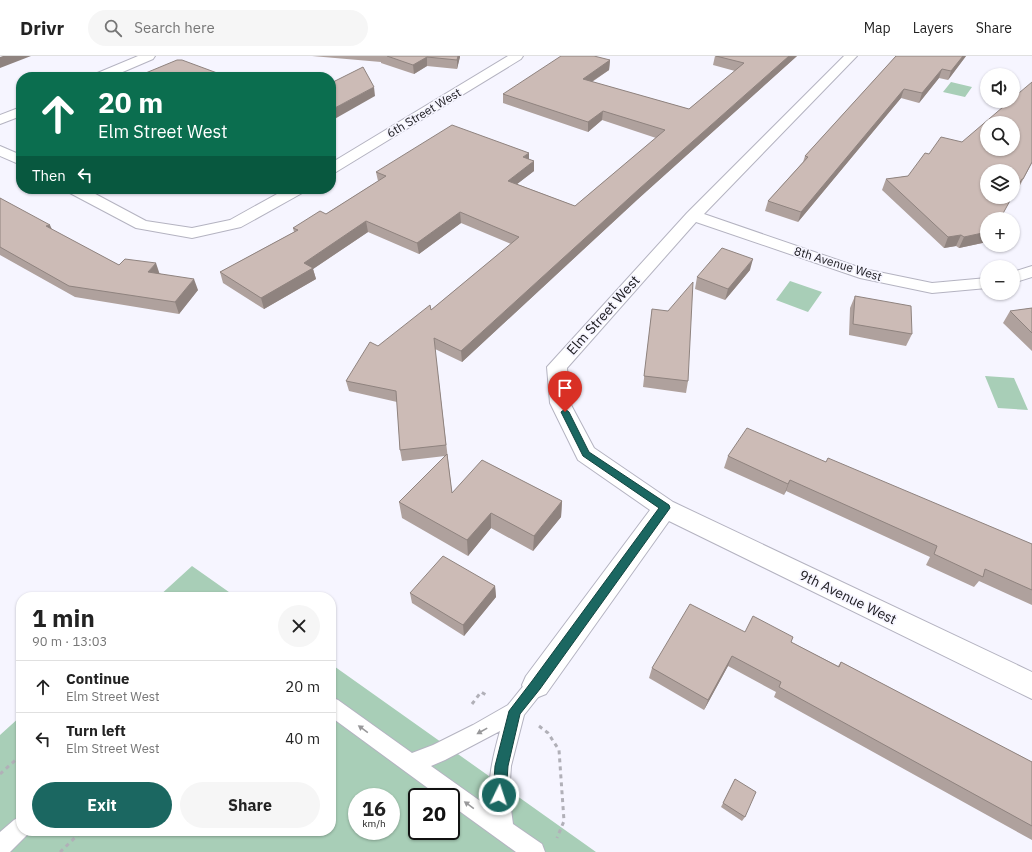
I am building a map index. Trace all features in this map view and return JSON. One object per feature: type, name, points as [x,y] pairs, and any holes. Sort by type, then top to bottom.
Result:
[{"type":"street","points":[[112,72],[149,56]]},
{"type":"street","name":"6th Street West","points":[[336,166],[517,56]]},
{"type":"street","name":"Elm Street West","points":[[665,508],[586,454],[560,403],[557,367],[693,216],[851,56]]},
{"type":"street","points":[[0,120],[16,113]]},
{"type":"street","points":[[0,150],[16,158]]},
{"type":"street","points":[[83,194],[142,225],[192,233],[235,224],[289,194]]},
{"type":"street","name":"8th Avenue West","points":[[693,216],[860,273],[932,288],[980,284]]},
{"type":"street","points":[[1020,275],[1032,271]]},
{"type":"street","points":[[536,685],[665,508]]},
{"type":"street","name":"9th Avenue West","points":[[665,508],[1032,686]]},
{"type":"lane","points":[[411,763],[438,753],[480,732],[515,711],[536,685]]},
{"type":"lane","points":[[336,710],[534,852]]},
{"type":"lane","points":[[502,829],[499,795],[502,766],[515,711]]},
{"type":"lane","points":[[0,847],[16,832]]},
{"type":"path","points":[[336,679],[344,684]]},
{"type":"path","points":[[467,710],[481,692],[515,711],[548,733],[559,750],[564,821],[554,846]]},
{"type":"path","points":[[0,774],[16,760]]},
{"type":"path","points":[[60,852],[77,836]]},
{"type":"green space","points":[[951,82],[972,87],[965,97],[943,92]]},
{"type":"green space","points":[[790,281],[822,292],[808,312],[776,300]]},
{"type":"green space","points":[[985,376],[1014,378],[1028,410],[998,408]]},
{"type":"green space","points":[[192,566],[229,592],[163,592]]},
{"type":"green space","points":[[336,668],[596,852],[0,852],[0,735],[16,721],[16,836],[336,836]]},
{"type":"building","points":[[387,56],[458,56],[457,60],[427,57],[413,65]]},
{"type":"building","points":[[561,56],[594,56],[610,60],[583,79],[689,109],[744,63],[716,56],[789,56],[639,189],[461,351],[434,338],[446,445],[400,450],[396,391],[346,381],[370,342],[378,346],[430,305],[431,310],[519,237],[460,212],[417,243],[366,221],[304,263],[313,268],[261,298],[220,272],[298,230],[293,228],[320,211],[326,214],[386,176],[376,172],[452,125],[529,153],[523,157],[534,161],[508,181],[575,206],[665,130],[603,111],[588,122],[503,94]]},
{"type":"building","points":[[896,56],[963,56],[951,71],[942,69],[922,93],[904,89],[801,212],[768,201],[808,157],[805,156]]},
{"type":"building","points":[[177,60],[182,60],[214,72],[148,72]]},
{"type":"building","points":[[363,67],[374,87],[336,107],[336,80]]},
{"type":"building","points":[[1032,82],[1032,162],[1020,183],[1020,164],[980,164],[980,204],[1008,204],[1004,212],[980,212],[980,234],[964,237],[961,235],[948,237],[886,179],[908,176],[925,153],[929,154],[941,137],[962,142],[980,127],[980,156],[1020,156],[1020,116],[992,116],[1002,108],[1020,108],[1020,92]]},
{"type":"building","points":[[0,198],[50,225],[46,226],[119,265],[125,259],[156,263],[148,272],[194,279],[175,302],[69,286],[0,247]]},
{"type":"building","points":[[722,248],[753,259],[728,289],[697,277]]},
{"type":"building","points":[[693,282],[688,381],[644,376],[652,309],[668,311]]},
{"type":"building","points":[[855,296],[911,306],[912,334],[853,324]]},
{"type":"building","points":[[1032,308],[1032,333],[1010,311]]},
{"type":"building","points":[[747,428],[826,462],[828,458],[1032,544],[1032,590],[985,569],[983,577],[934,554],[937,546],[790,480],[788,484],[728,456]]},
{"type":"building","points":[[447,454],[452,493],[482,460],[562,501],[534,536],[491,513],[467,540],[399,502]]},
{"type":"building","points":[[443,556],[495,586],[463,625],[410,593]]},
{"type":"building","points":[[690,604],[745,632],[753,616],[793,637],[791,642],[839,667],[841,662],[1032,762],[1032,826],[779,687],[781,682],[732,656],[708,700],[652,668]]},
{"type":"building","points":[[735,779],[756,792],[745,817],[723,803]]},
{"type":"route","points":[[499,795],[502,766],[515,711],[536,685],[665,508],[586,454],[565,412]]}]
